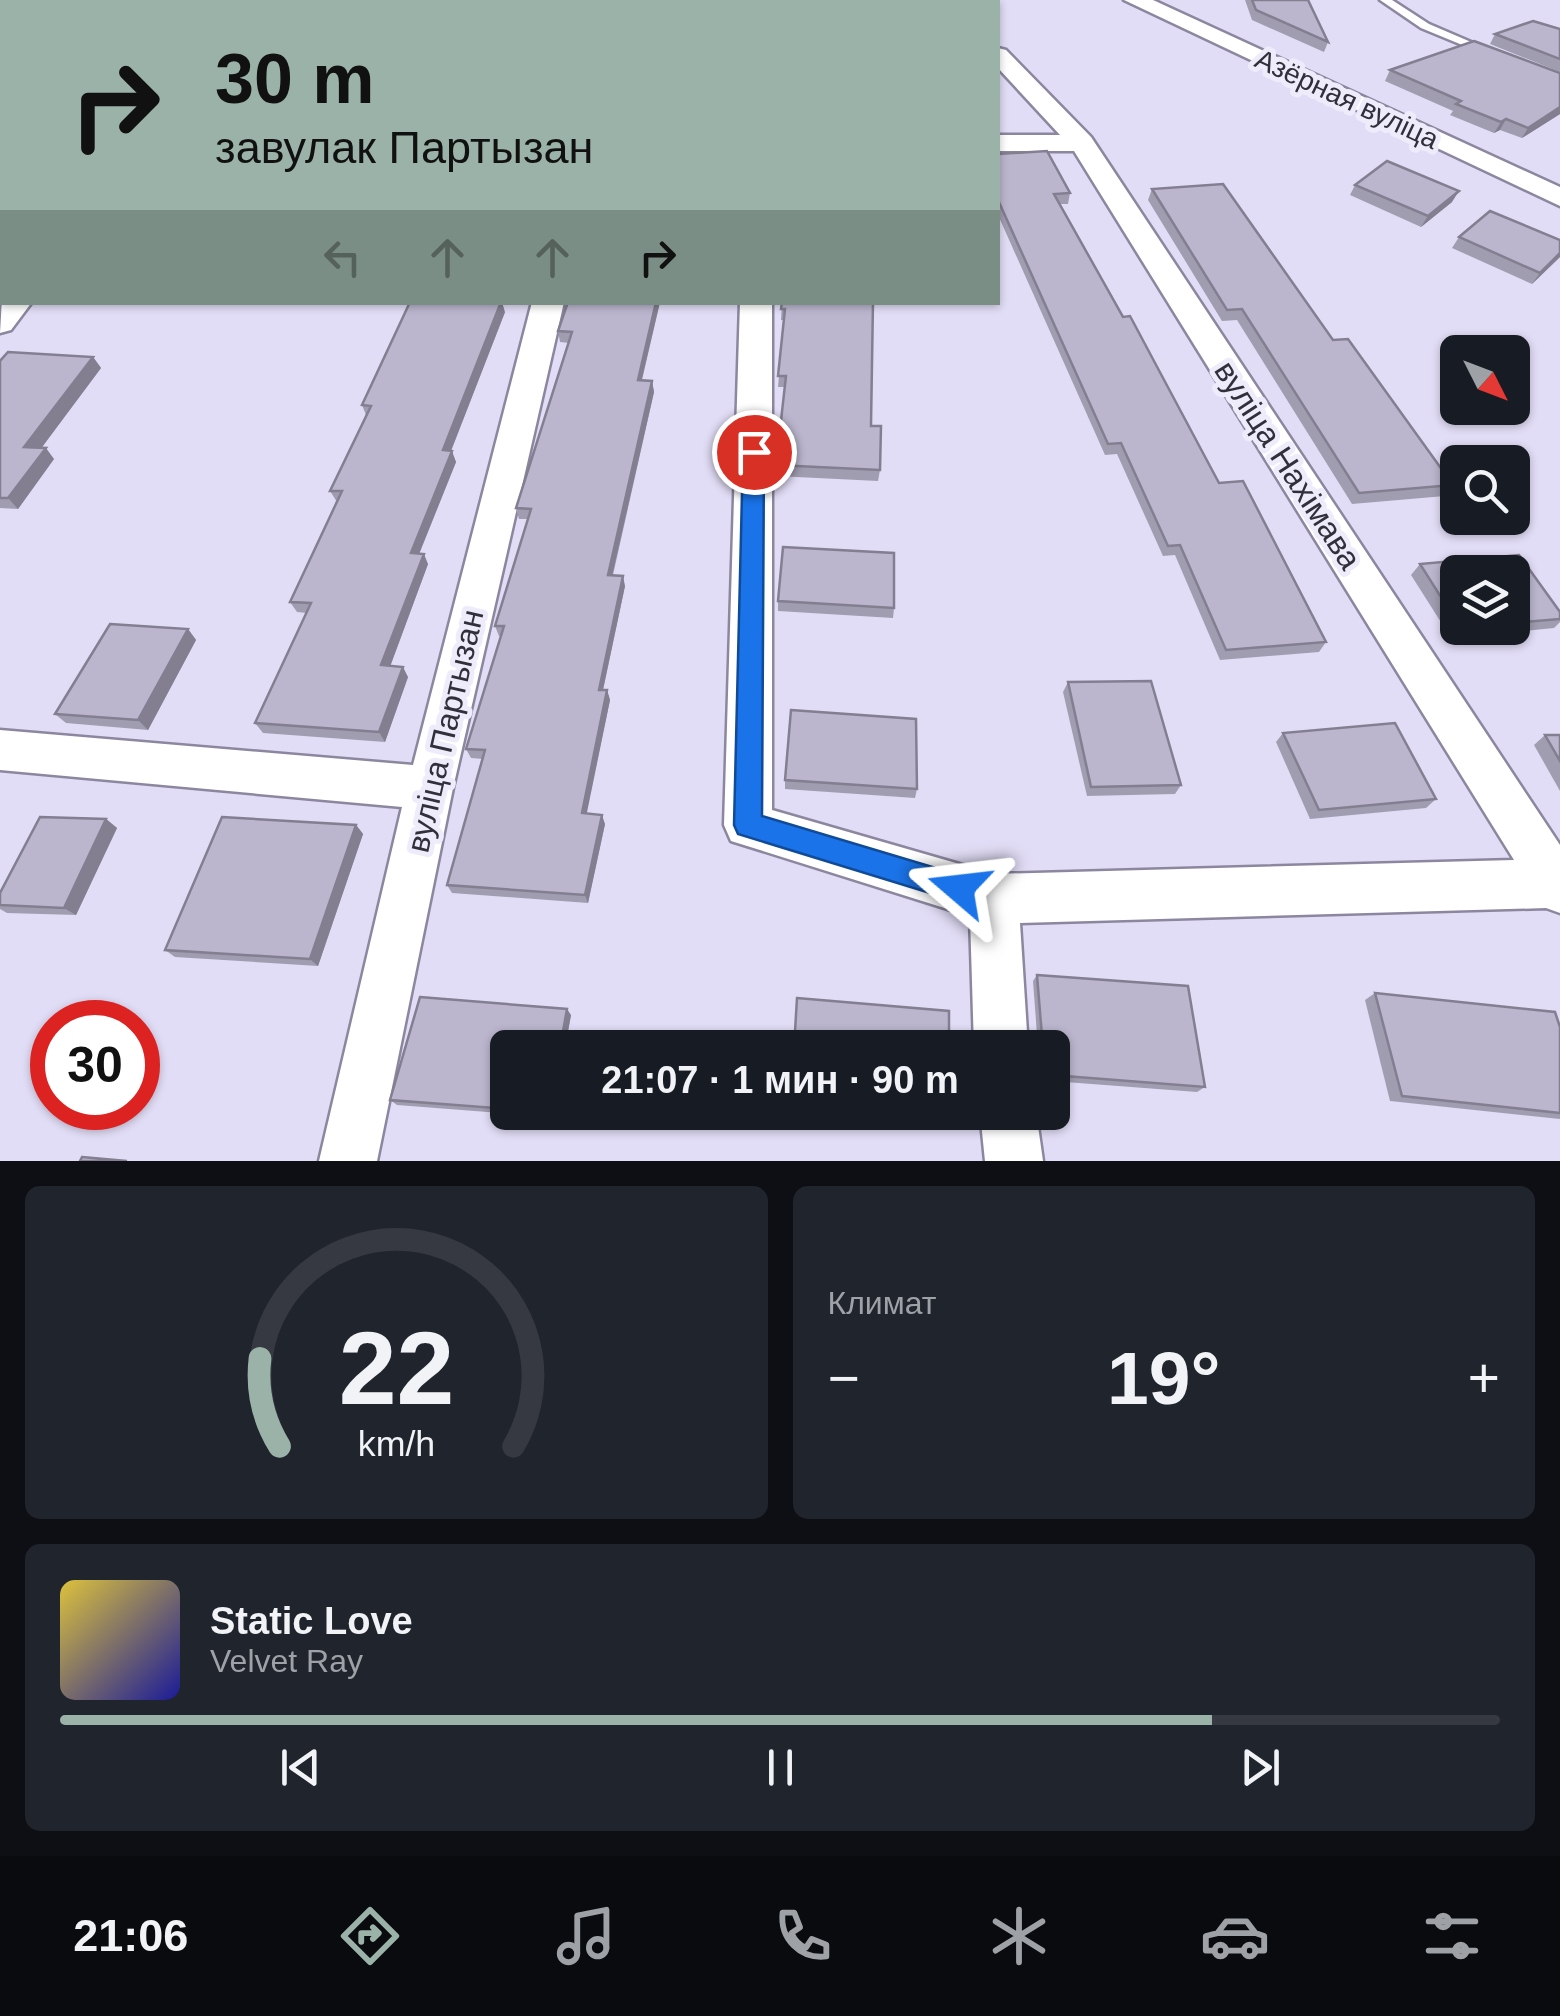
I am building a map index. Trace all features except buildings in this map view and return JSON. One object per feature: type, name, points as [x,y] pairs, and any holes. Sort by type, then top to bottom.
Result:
[{"type":"street","name":"Азёрная вуліца","points":[[1135,0],[1555,190]]},
{"type":"street","name":"вуліца Нахімава","points":[[1000,57],[1082,143],[1559,885]]},
{"type":"street","points":[[1000,144],[1082,143]]},
{"type":"street","name":"вуліца Партызан","points":[[348,1161],[430,788],[547,305]]},
{"type":"street","points":[[756,305],[748,825],[994,899],[1559,885]]},
{"type":"street","points":[[0,750],[430,788]]},
{"type":"street","points":[[994,899],[1000,1030]]},
{"type":"street","points":[[1010,1130],[1014,1161]]},
{"type":"lane","points":[[1385,0],[1425,26],[1510,60]]},
{"type":"route","points":[[754,452],[748,825],[959,888]]}]
